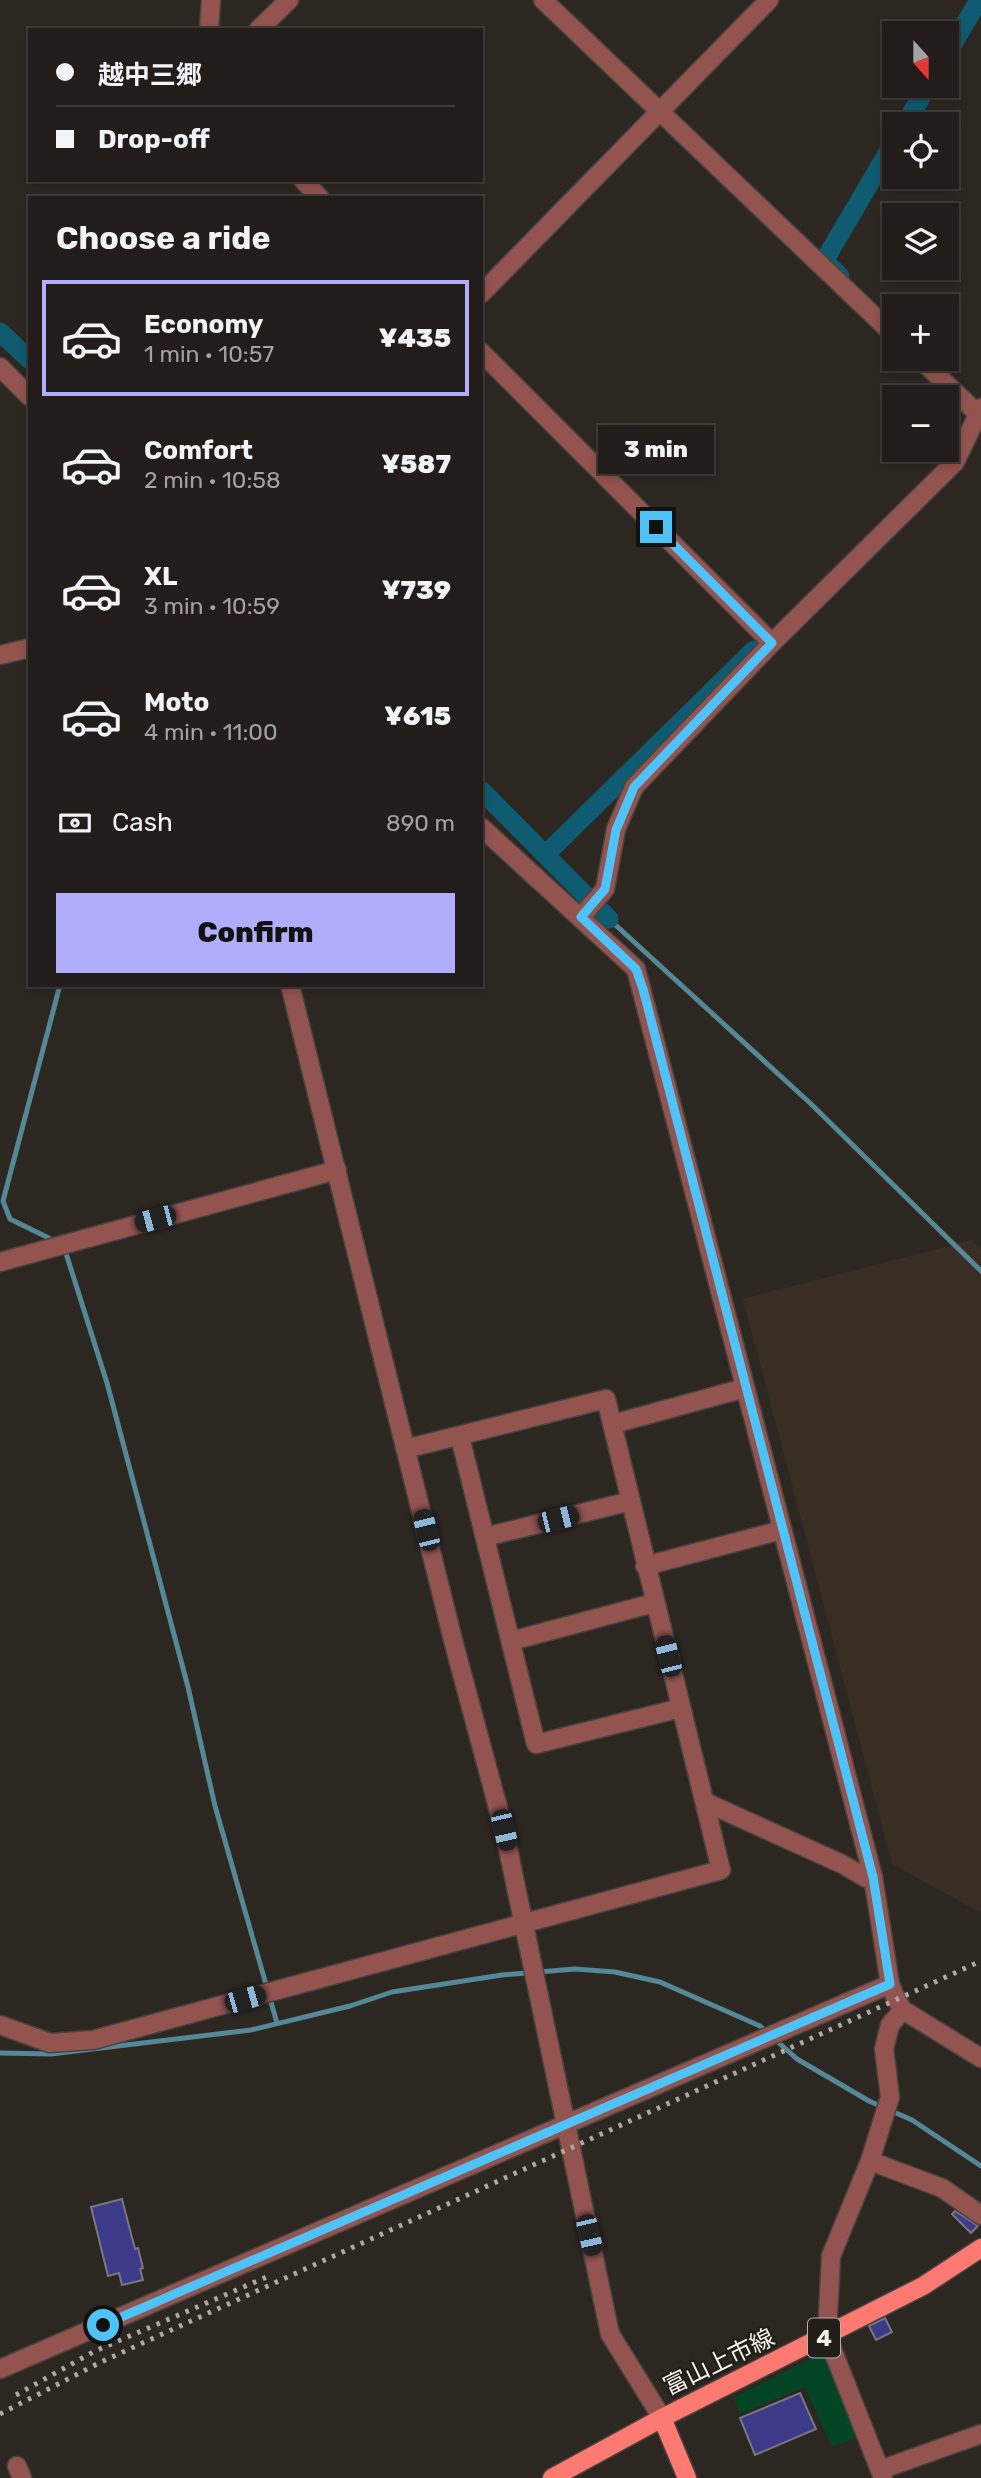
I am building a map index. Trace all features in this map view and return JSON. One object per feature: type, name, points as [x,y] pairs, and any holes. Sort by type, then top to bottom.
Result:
[{"type":"main road","name":"富山上市線","points":[[552,2478],[662,2418],[923,2286],[981,2248]]},
{"type":"main road","points":[[662,2418],[687,2478]]},
{"type":"street","points":[[209,28],[211,0]]},
{"type":"street","points":[[260,28],[289,0]]},
{"type":"street","points":[[544,0],[882,324]]},
{"type":"street","points":[[483,292],[769,0]]},
{"type":"street","points":[[305,182],[318,196]]},
{"type":"street","points":[[483,354],[772,643]]},
{"type":"street","points":[[0,367],[28,395]]},
{"type":"street","points":[[581,917],[605,889],[616,830],[634,787],[772,643],[955,462],[980,411],[934,371]]},
{"type":"street","points":[[0,655],[28,648]]},
{"type":"street","points":[[483,829],[636,969],[873,1877],[890,1984],[903,2010],[981,2059]]},
{"type":"street","points":[[291,987],[405,1449],[504,1830],[610,2334],[662,2418]]},
{"type":"street","points":[[0,1262],[337,1170]]},
{"type":"street","points":[[613,1424],[745,1388]]},
{"type":"street","points":[[0,2025],[50,2043],[93,2040],[721,1870],[606,1399],[405,1449]]},
{"type":"street","points":[[460,1437],[536,1744],[681,1708]]},
{"type":"street","points":[[485,1537],[631,1502]]},
{"type":"street","points":[[645,1566],[782,1530]]},
{"type":"street","points":[[511,1641],[654,1603]]},
{"type":"street","points":[[705,1802],[842,1864],[866,1878],[873,1877]]},
{"type":"street","points":[[0,2369],[890,1984]]},
{"type":"street","points":[[903,2010],[890,2025],[884,2049],[890,2097],[870,2161],[831,2256],[827,2336],[882,2474],[981,2434]]},
{"type":"street","points":[[870,2161],[942,2188],[981,2214]]},
{"type":"shaded area","points":[[972,1240],[981,1249],[981,1913],[892,1864],[743,1299]]},
{"type":"green space","points":[[832,2348],[865,2434],[832,2447],[805,2387],[740,2414],[733,2398]]},
{"type":"building","points":[[122,2199],[135,2249],[138,2248],[143,2280],[122,2285],[119,2273],[108,2276],[91,2207]]},
{"type":"building","points":[[955,2211],[978,2226],[971,2233],[952,2214]]},
{"type":"building","points":[[885,2318],[892,2332],[876,2340],[869,2326]]},
{"type":"building","points":[[800,2393],[816,2429],[755,2455],[740,2418]]},
{"type":"waterway","points":[[959,34],[979,0]]},
{"type":"waterway","points":[[912,112],[921,98]]},
{"type":"waterway","points":[[840,276],[824,261],[882,162]]},
{"type":"waterway","points":[[0,332],[28,358]]},
{"type":"waterway","points":[[547,853],[754,650]]},
{"type":"waterway","points":[[483,792],[609,919]]},
{"type":"waterway","points":[[609,919],[810,1103],[981,1271]]},
{"type":"waterway","points":[[57,1242],[10,1219],[3,1201],[59,987]]},
{"type":"waterway","points":[[64,1247],[107,1383],[188,1687],[215,1806],[277,2023]]},
{"type":"waterway","points":[[0,2053],[51,2054],[251,2030],[350,2006],[392,1992],[502,1975],[575,1969],[615,1972],[660,1982],[760,2026],[797,2059],[869,2101],[912,2120],[981,2166]]},
{"type":"railway","points":[[0,2414],[101,2362],[981,1961]]},
{"type":"railway","points":[[16,2395],[95,2351],[269,2276]]},
{"type":"route","points":[[103,2325],[890,1984],[873,1877],[643,989],[636,969],[581,917],[605,889],[616,830],[634,787],[772,643],[656,527]]}]
